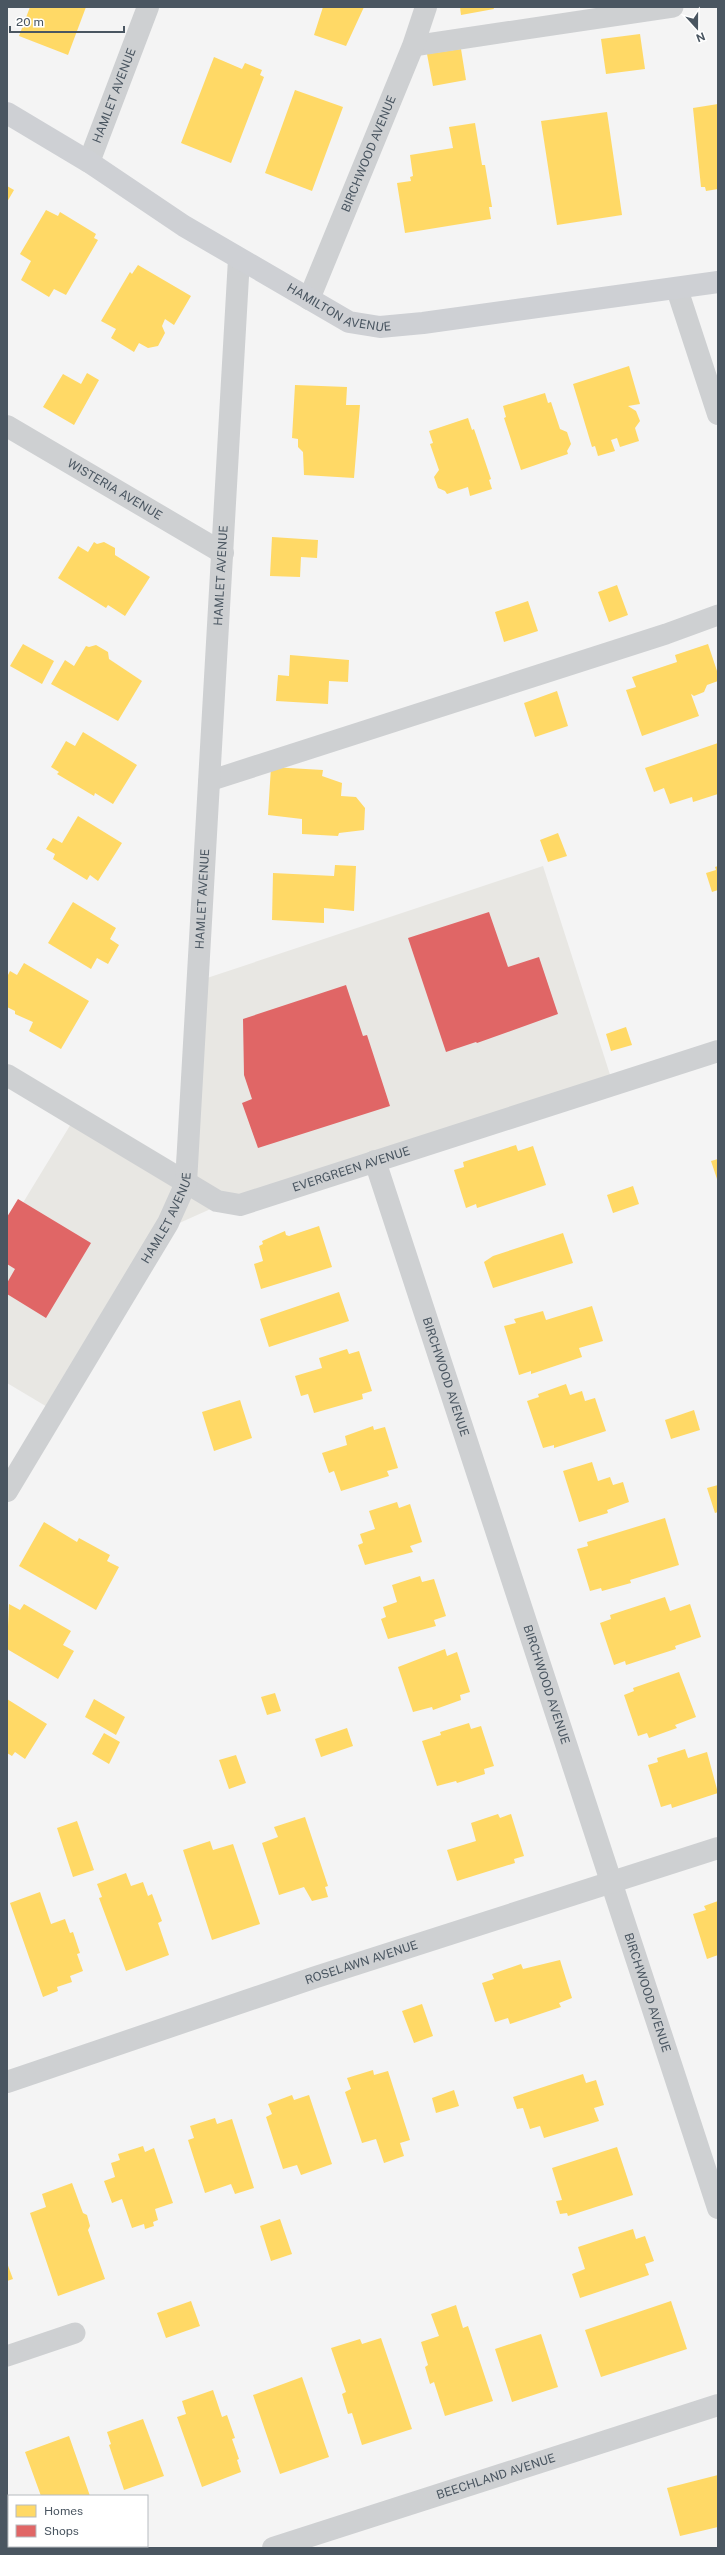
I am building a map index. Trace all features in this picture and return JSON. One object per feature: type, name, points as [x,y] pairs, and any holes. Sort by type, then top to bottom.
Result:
[{"type":"street","name":"HAMLET AVENUE","points":[[89,162],[148,7]]},
{"type":"street","name":"BIRCHWOOD AVENUE","points":[[310,299],[413,46],[426,7]]},
{"type":"street","name":"HAMILTON AVENUE","points":[[7,113],[89,162],[184,226],[349,322],[380,326],[677,289],[718,282]]},
{"type":"street","name":"HAMLET AVENUE","points":[[7,1491],[168,1223],[186,1183],[239,259]]},
{"type":"street","points":[[677,289],[718,414]]},
{"type":"street","name":"WISTERIA AVENUE","points":[[7,426],[223,553]]},
{"type":"street","name":"EVERGREEN AVENUE","points":[[7,1075],[217,1201],[240,1205],[718,1051]]},
{"type":"street","name":"BIRCHWOOD AVENUE","points":[[375,1162],[718,2208]]},
{"type":"street","name":"ROSELAWN AVENUE","points":[[7,2082],[316,1977],[718,1848]]},
{"type":"street","name":"BEECHLAND AVENUE","points":[[273,2548],[313,2541],[718,2405]]},
{"type":"lane","points":[[413,46],[673,7]]},
{"type":"lane","points":[[209,782],[666,634],[718,615]]},
{"type":"lane","points":[[7,2356],[75,2332]]},
{"type":"shaded area","points":[[543,866],[613,1084],[224,1203],[157,1233],[54,1411],[7,1383],[7,1229],[77,1114],[175,1176],[192,983]]},
{"type":"building: Homes","points":[[30,7],[86,7],[68,55],[19,36]]},
{"type":"building: Homes","points":[[323,7],[364,7],[346,46],[314,35]]},
{"type":"building: Homes","points":[[460,7],[493,7],[494,9],[461,15]]},
{"type":"building: Homes","points":[[640,34],[645,69],[606,74],[601,39]]},
{"type":"building: Homes","points":[[461,49],[466,80],[433,86],[427,54]]},
{"type":"building: Homes","points":[[214,57],[242,69],[245,63],[262,70],[260,75],[264,77],[231,163],[181,143]]},
{"type":"building: Homes","points":[[295,90],[343,107],[312,191],[265,173]]},
{"type":"building: Homes","points":[[718,104],[718,189],[706,191],[705,187],[701,187],[693,108]]},
{"type":"building: Homes","points":[[607,112],[622,215],[557,225],[541,121]]},
{"type":"building: Homes","points":[[475,123],[482,165],[485,165],[492,207],[489,207],[491,219],[405,233],[397,183],[411,181],[410,177],[413,176],[410,155],[453,148],[449,127]]},
{"type":"building: Homes","points":[[7,186],[14,190],[7,202]]},
{"type":"building: Homes","points":[[46,210],[58,216],[60,212],[96,234],[94,238],[98,240],[66,295],[54,289],[49,297],[21,280],[31,261],[20,254]]},
{"type":"building: Homes","points":[[138,265],[191,296],[174,325],[165,319],[162,326],[165,333],[158,346],[148,348],[139,343],[134,352],[111,338],[116,329],[101,321],[130,272],[132,274]]},
{"type":"building: Homes","points":[[629,366],[640,404],[628,406],[636,411],[640,421],[635,428],[639,441],[620,447],[617,438],[611,440],[615,451],[598,456],[595,446],[592,447],[573,384]]},
{"type":"building: Homes","points":[[87,373],[99,380],[74,425],[43,407],[63,374],[81,384]]},
{"type":"building: Homes","points":[[295,385],[347,387],[346,405],[360,405],[354,478],[304,475],[303,452],[298,447],[298,439],[292,438]]},
{"type":"building: Homes","points":[[545,393],[548,403],[551,402],[560,429],[567,432],[571,444],[567,451],[568,454],[521,470],[504,418],[506,417],[503,406]]},
{"type":"building: Homes","points":[[468,418],[472,430],[474,429],[491,479],[489,480],[492,489],[470,496],[468,487],[447,494],[445,491],[438,488],[434,477],[439,470],[430,444],[433,443],[429,431]]},
{"type":"building: Homes","points":[[272,537],[318,540],[317,558],[301,557],[300,577],[270,576]]},
{"type":"building: Homes","points":[[94,542],[97,544],[104,542],[115,548],[115,555],[150,577],[125,616],[108,605],[106,608],[58,578],[78,546],[88,552]]},
{"type":"building: Homes","points":[[617,585],[628,615],[609,622],[598,592]]},
{"type":"building: Homes","points":[[528,601],[538,631],[504,642],[495,612]]},
{"type":"building: Homes","points":[[23,644],[54,661],[42,684],[10,666]]},
{"type":"building: Homes","points":[[708,644],[718,674],[718,681],[707,685],[704,692],[694,696],[691,694],[699,716],[642,736],[626,690],[636,687],[632,677],[677,662],[675,655]]},
{"type":"building: Homes","points":[[96,645],[108,652],[109,659],[142,681],[118,721],[51,684],[65,660],[74,666],[86,646],[89,647]]},
{"type":"building: Homes","points":[[290,655],[349,660],[348,682],[329,681],[328,704],[276,701],[278,675],[289,676]]},
{"type":"building: Homes","points":[[557,691],[568,726],[535,737],[524,703]]},
{"type":"building: Homes","points":[[83,732],[137,765],[113,804],[95,793],[94,796],[57,774],[59,772],[51,767],[66,741],[75,746]]},
{"type":"building: Homes","points":[[718,743],[718,794],[693,802],[692,797],[670,804],[664,788],[654,792],[645,768]]},
{"type":"building: Homes","points":[[271,767],[323,770],[322,776],[342,783],[341,796],[356,797],[365,808],[364,830],[339,833],[338,836],[302,834],[302,819],[268,815]]},
{"type":"building: Homes","points":[[78,816],[122,843],[98,881],[90,875],[87,880],[53,859],[55,854],[46,849],[53,838],[62,843]]},
{"type":"building: Homes","points":[[558,833],[567,856],[548,862],[540,840]]},
{"type":"building: Homes","points":[[335,865],[356,866],[354,911],[324,908],[324,923],[272,920],[273,873],[334,876]]},
{"type":"building: Homes","points":[[718,866],[718,890],[712,892],[706,873],[716,870],[715,867]]},
{"type":"building: Homes","points":[[73,902],[116,928],[110,939],[119,945],[108,964],[97,958],[91,969],[48,943]]},
{"type":"building: Homes","points":[[24,963],[89,1001],[61,1049],[29,1031],[33,1022],[15,1014],[15,1011],[7,1007],[7,977],[10,971],[17,975]]},
{"type":"building: Homes","points":[[626,1027],[632,1045],[611,1051],[606,1034]]},
{"type":"building: Homes","points":[[516,1145],[518,1151],[533,1146],[546,1185],[477,1208],[476,1204],[466,1208],[454,1170],[464,1167],[463,1162]]},
{"type":"building: Homes","points":[[718,1159],[718,1182],[711,1161]]},
{"type":"building: Homes","points":[[633,1186],[639,1204],[613,1213],[607,1195]]},
{"type":"building: Homes","points":[[319,1226],[332,1267],[261,1289],[254,1264],[263,1261],[259,1246],[263,1244],[262,1241],[285,1231],[286,1235],[289,1236]]},
{"type":"building: Homes","points":[[563,1233],[573,1263],[493,1288],[484,1262],[493,1256]]},
{"type":"building: Homes","points":[[339,1292],[349,1321],[269,1347],[260,1319]]},
{"type":"building: Homes","points":[[592,1306],[603,1341],[579,1348],[582,1357],[531,1374],[531,1371],[519,1375],[504,1326],[516,1323],[514,1319],[543,1311],[546,1320]]},
{"type":"building: Homes","points":[[347,1349],[349,1354],[359,1351],[372,1391],[362,1394],[363,1399],[314,1413],[308,1394],[301,1396],[295,1376],[322,1368],[319,1358]]},
{"type":"building: Homes","points":[[566,1384],[570,1395],[582,1391],[585,1401],[595,1398],[606,1431],[554,1448],[554,1445],[543,1448],[527,1401],[539,1397],[538,1394]]},
{"type":"building: Homes","points":[[240,1400],[252,1438],[214,1451],[202,1412]]},
{"type":"building: Homes","points":[[694,1410],[700,1430],[671,1439],[665,1420]]},
{"type":"building: Homes","points":[[373,1426],[374,1430],[385,1427],[398,1468],[387,1471],[389,1476],[341,1491],[334,1471],[329,1473],[322,1453],[347,1445],[345,1436]]},
{"type":"building: Homes","points":[[592,1462],[598,1481],[610,1477],[613,1485],[623,1482],[629,1502],[607,1510],[608,1513],[579,1522],[563,1471]]},
{"type":"building: Homes","points":[[718,1485],[718,1512],[715,1513],[707,1488]]},
{"type":"building: Homes","points":[[397,1502],[399,1508],[410,1504],[422,1542],[410,1546],[413,1552],[365,1565],[358,1545],[363,1543],[360,1534],[375,1529],[369,1511]]},
{"type":"building: Homes","points":[[665,1518],[679,1565],[630,1580],[631,1583],[602,1591],[601,1588],[590,1591],[577,1549],[588,1546],[587,1542]]},
{"type":"building: Homes","points":[[44,1522],[77,1542],[79,1538],[110,1555],[107,1561],[119,1567],[96,1610],[19,1566]]},
{"type":"building: Homes","points":[[420,1576],[422,1582],[434,1579],[446,1616],[434,1620],[436,1626],[388,1639],[381,1619],[386,1617],[383,1607],[397,1602],[392,1585]]},
{"type":"building: Homes","points":[[665,1597],[670,1611],[690,1604],[701,1637],[675,1646],[676,1649],[626,1665],[625,1661],[614,1665],[600,1623],[611,1619],[610,1615]]},
{"type":"building: Homes","points":[[9,1604],[20,1610],[24,1604],[71,1631],[63,1645],[74,1651],[58,1679],[7,1649]]},
{"type":"building: Homes","points":[[445,1649],[447,1656],[457,1652],[470,1692],[460,1695],[461,1700],[433,1710],[432,1707],[413,1712],[398,1667]]},
{"type":"building: Homes","points":[[679,1672],[696,1717],[675,1725],[677,1728],[649,1738],[647,1733],[638,1736],[624,1695],[634,1691],[633,1688]]},
{"type":"building: Homes","points":[[275,1693],[281,1711],[267,1715],[261,1697]]},
{"type":"building: Homes","points":[[7,1699],[47,1724],[25,1759],[15,1752],[12,1756],[7,1753]]},
{"type":"building: Homes","points":[[94,1699],[125,1717],[116,1735],[85,1717]]},
{"type":"building: Homes","points":[[469,1723],[471,1729],[481,1726],[494,1766],[484,1769],[485,1774],[457,1783],[456,1781],[437,1786],[422,1741],[441,1735],[440,1732]]},
{"type":"building: Homes","points":[[347,1728],[353,1746],[321,1757],[315,1739]]},
{"type":"building: Homes","points":[[104,1733],[120,1742],[109,1764],[92,1754]]},
{"type":"building: Homes","points":[[685,1749],[688,1758],[707,1752],[718,1793],[672,1808],[671,1804],[661,1807],[648,1765],[658,1762],[657,1758]]},
{"type":"building: Homes","points":[[236,1755],[246,1783],[229,1789],[219,1760]]},
{"type":"building: Homes","points":[[498,1814],[500,1818],[511,1814],[524,1856],[514,1859],[515,1863],[457,1881],[447,1850],[476,1841],[471,1823]]},
{"type":"building: Homes","points":[[305,1817],[328,1886],[325,1887],[328,1897],[312,1901],[304,1887],[279,1895],[262,1843],[278,1837],[274,1827]]},
{"type":"building: Homes","points":[[77,1821],[94,1870],[73,1877],[57,1828]]},
{"type":"building: Homes","points":[[210,1841],[213,1850],[233,1844],[260,1924],[212,1940],[183,1850]]},
{"type":"building: Homes","points":[[126,1873],[131,1886],[143,1882],[148,1896],[152,1894],[162,1921],[158,1923],[169,1955],[126,1971],[99,1898],[102,1897],[97,1884]]},
{"type":"building: Homes","points":[[40,1892],[51,1924],[65,1919],[70,1933],[73,1932],[80,1953],[77,1954],[83,1971],[70,1976],[72,1982],[57,1987],[58,1991],[43,1997],[10,1903]]},
{"type":"building: Homes","points":[[718,1901],[718,1955],[707,1959],[693,1914],[706,1910],[704,1906]]},
{"type":"building: Homes","points":[[560,1960],[572,1998],[559,2003],[561,2007],[510,2024],[508,2018],[495,2022],[482,1983],[494,1979],[492,1974],[521,1964],[523,1969]]},
{"type":"building: Homes","points":[[422,2004],[433,2036],[414,2043],[402,2011]]},
{"type":"building: Homes","points":[[373,2070],[374,2075],[388,2071],[410,2140],[400,2143],[404,2156],[384,2163],[376,2139],[362,2143],[345,2092],[351,2089],[347,2078]]},
{"type":"building: Homes","points":[[583,2074],[586,2083],[596,2080],[604,2105],[594,2108],[599,2121],[544,2138],[540,2126],[530,2129],[523,2108],[517,2109],[513,2097]]},
{"type":"building: Homes","points":[[454,2090],[459,2106],[436,2113],[432,2098]]},
{"type":"building: Homes","points":[[292,2095],[294,2100],[309,2095],[332,2164],[301,2175],[297,2165],[283,2169],[266,2117],[272,2114],[268,2104]]},
{"type":"building: Homes","points":[[215,2118],[217,2124],[232,2119],[254,2188],[235,2194],[231,2184],[205,2193],[188,2140],[194,2138],[190,2126]]},
{"type":"building: Homes","points":[[143,2146],[145,2152],[154,2148],[173,2203],[155,2209],[158,2220],[153,2222],[154,2226],[145,2229],[144,2224],[132,2228],[122,2199],[112,2203],[104,2181],[115,2177],[111,2163],[120,2160],[118,2154]]},
{"type":"building: Homes","points":[[617,2147],[633,2195],[568,2216],[567,2213],[560,2214],[556,2201],[562,2200],[552,2168]]},
{"type":"building: Homes","points":[[72,2183],[83,2213],[87,2215],[90,2226],[88,2230],[105,2279],[58,2296],[30,2213],[46,2207],[42,2194]]},
{"type":"building: Homes","points":[[280,2219],[292,2254],[271,2261],[260,2226]]},
{"type":"building: Homes","points":[[633,2229],[636,2239],[645,2236],[654,2261],[645,2264],[649,2275],[580,2298],[572,2274],[585,2269],[578,2247]]},
{"type":"building: Homes","points":[[7,2263],[13,2279],[7,2281]]},
{"type":"building: Homes","points":[[191,2301],[200,2326],[166,2338],[157,2313]]},
{"type":"building: Homes","points":[[671,2301],[687,2349],[601,2377],[585,2330]]},
{"type":"building: Homes","points":[[456,2305],[463,2328],[468,2326],[493,2401],[445,2416],[434,2382],[430,2384],[425,2367],[428,2365],[421,2342],[439,2336],[431,2314]]},
{"type":"building: Homes","points":[[541,2334],[558,2387],[512,2402],[495,2349]]},
{"type":"building: Homes","points":[[381,2338],[412,2429],[362,2445],[352,2413],[348,2414],[342,2394],[346,2392],[331,2348],[360,2339],[362,2344]]},
{"type":"building: Homes","points":[[302,2377],[329,2457],[280,2474],[253,2395]]},
{"type":"building: Homes","points":[[213,2390],[222,2417],[227,2415],[235,2438],[232,2439],[239,2459],[237,2460],[241,2472],[202,2487],[177,2417],[186,2414],[182,2401]]},
{"type":"building: Homes","points":[[143,2419],[164,2476],[124,2490],[109,2445],[111,2444],[107,2432]]},
{"type":"building: Homes","points":[[69,2436],[90,2495],[41,2495],[25,2452]]},
{"type":"building: Homes","points":[[718,2475],[718,2527],[680,2536],[667,2488]]},
{"type":"building: Homes","points":[[7,2494],[8,2541],[7,2541]]},
{"type":"building: Shops","points":[[489,912],[508,967],[539,957],[558,1014],[477,1043],[476,1042],[446,1052],[408,938]]},
{"type":"building: Shops","points":[[346,985],[363,1036],[367,1035],[390,1106],[258,1148],[242,1103],[252,1099],[244,1075],[243,1019]]},
{"type":"building: Shops","points":[[18,1199],[91,1243],[46,1318],[7,1294],[7,1283],[15,1269],[7,1264],[7,1217]]}]
